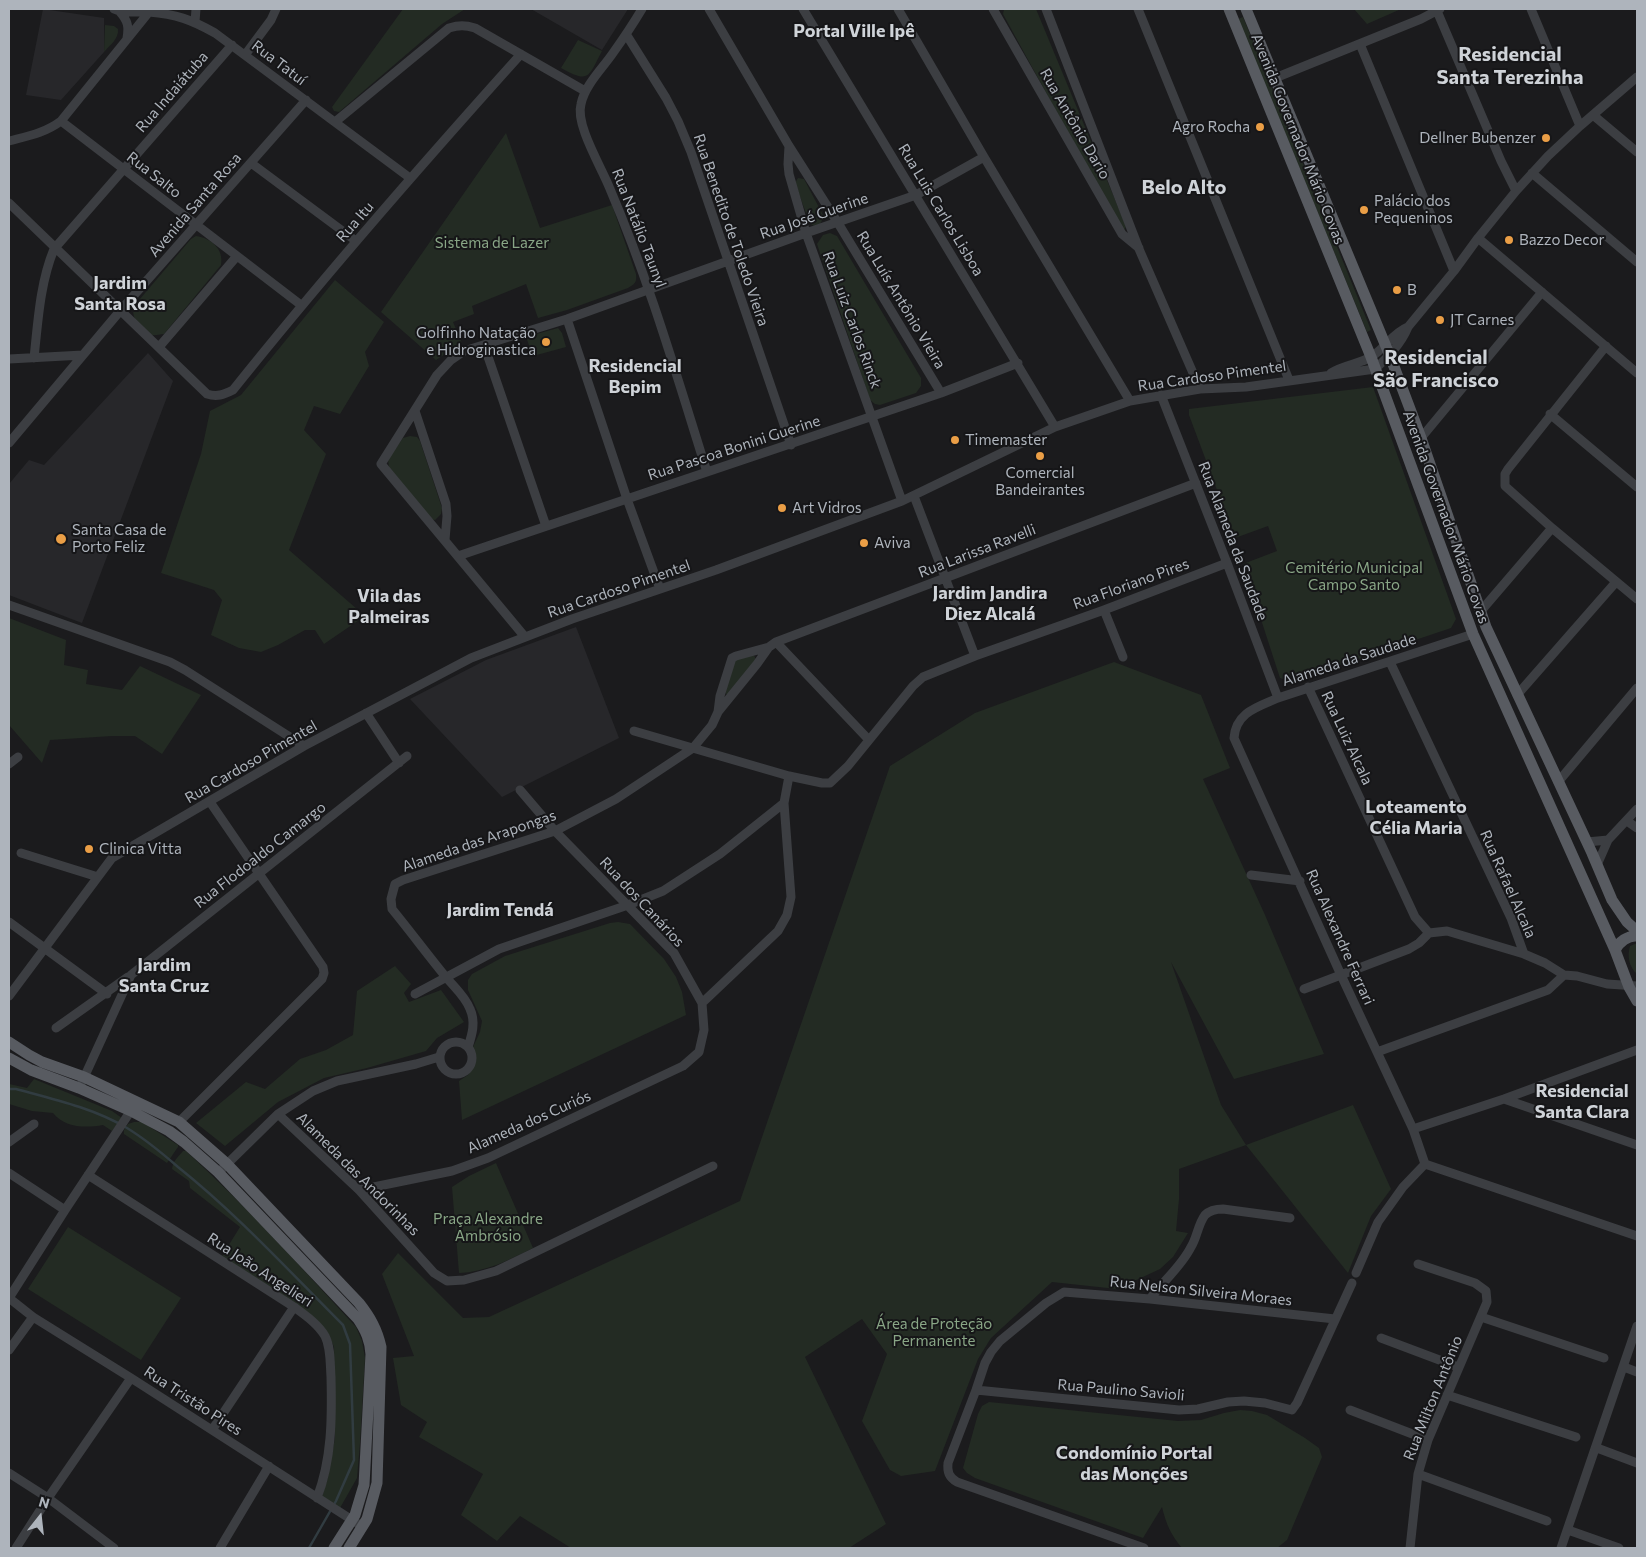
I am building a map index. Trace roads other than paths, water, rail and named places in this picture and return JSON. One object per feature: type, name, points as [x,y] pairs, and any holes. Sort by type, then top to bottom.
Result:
[{"type":"main road","name":"Avenida Governador Mário Covas","points":[[1229,9],[1375,369],[1473,634],[1615,950],[1623,972],[1633,987],[1637,1001]]},
{"type":"main road","name":"Avenida Governador Mário Covas","points":[[1246,9],[1390,356],[1421,438],[1480,612],[1612,900],[1627,922],[1637,931]]},
{"type":"main road","points":[[1615,950],[1626,938],[1637,936]]},
{"type":"main road","points":[[9,1042],[29,1055],[169,1131],[222,1168],[359,1303],[372,1320],[381,1347],[377,1483],[370,1512],[363,1527],[348,1548]]},
{"type":"main road","points":[[9,1058],[30,1070],[81,1083]]},
{"type":"main road","points":[[131,1111],[179,1122],[358,1319],[365,1330],[370,1342],[371,1354],[364,1486],[353,1520],[334,1548]]},
{"type":"street","points":[[195,22],[196,9]]},
{"type":"street","points":[[245,54],[271,20],[276,9]]},
{"type":"street","name":"Rua Natálio Taunyl","points":[[642,9],[585,91],[580,104],[580,112],[585,134],[610,189],[648,289],[707,472]]},
{"type":"street","name":"Rua Luís Antônio Vieira","points":[[709,9],[789,146],[838,223],[941,394]]},
{"type":"street","name":"Rua Luis Carlos Lisboa","points":[[803,9],[1055,427]]},
{"type":"street","points":[[898,9],[1130,401]]},
{"type":"street","name":"Rua Antônio Dario","points":[[993,9],[1122,234],[1139,248]]},
{"type":"street","points":[[1046,9],[1139,248],[1200,389]]},
{"type":"street","points":[[1138,9],[1289,380]]},
{"type":"street","points":[[1531,9],[1580,126]]},
{"type":"street","points":[[117,10],[128,22],[127,40]]},
{"type":"street","name":"Rua Tatuí","points":[[117,10],[149,12],[195,22],[245,54],[410,178]]},
{"type":"street","points":[[1275,78],[1439,10],[1516,191]]},
{"type":"street","points":[[9,141],[51,129],[61,121],[149,12]]},
{"type":"street","points":[[335,122],[449,28],[457,25],[466,25],[474,28],[585,91]]},
{"type":"street","name":"Rua Benedito de Toledo Vieira","points":[[626,34],[666,98],[691,152],[791,445]]},
{"type":"street","points":[[1360,44],[1454,271]]},
{"type":"street","name":"Rua Indaiátuba","points":[[54,249],[232,45]]},
{"type":"street","name":"Rua Itu","points":[[159,347],[207,394],[224,395],[233,390],[301,305],[410,178],[521,54]]},
{"type":"street","name":"Rua Cardoso Pimentel","points":[[9,996],[112,858],[304,746],[471,658],[572,618],[716,570],[902,501],[1055,427],[1130,401],[1200,389],[1246,387],[1375,369],[1390,356],[1408,327],[1532,173],[1580,126],[1637,77]]},
{"type":"street","name":"Avenida Santa Rosa","points":[[9,443],[120,311],[306,100]]},
{"type":"street","points":[[1593,115],[1637,152]]},
{"type":"street","name":"Rua Salto","points":[[61,121],[301,305]]},
{"type":"street","name":"Rua Luiz Carlos Rinck","points":[[789,146],[789,174],[806,233],[902,501]]},
{"type":"street","name":"Rua José Guerine","points":[[445,540],[381,464],[436,375],[451,360],[464,351],[567,319],[806,233],[916,196],[984,157]]},
{"type":"street","points":[[251,162],[356,241]]},
{"type":"street","points":[[1532,173],[1637,262]]},
{"type":"street","points":[[9,204],[54,249],[159,347],[238,256]]},
{"type":"street","points":[[1478,238],[1637,373]]},
{"type":"street","points":[[34,358],[43,283],[54,249]]},
{"type":"street","points":[[1421,438],[1542,292]]},
{"type":"street","points":[[567,319],[627,499],[660,589]]},
{"type":"street","name":"Rua Cardoso Pimentel","points":[[1329,375],[1337,369],[1370,357],[1400,330],[1408,327]]},
{"type":"street","points":[[484,345],[546,526]]},
{"type":"street","points":[[1606,346],[1508,469],[1504,480],[1505,486],[1637,599]]},
{"type":"street","points":[[9,359],[83,355]]},
{"type":"street","name":"Rua Pascoa Bonini Guerine","points":[[458,556],[941,394],[1018,363]]},
{"type":"street","name":"Rua Alameda da Saudade","points":[[1160,395],[1228,563],[1278,698]]},
{"type":"street","points":[[415,411],[446,504],[445,540],[525,636]]},
{"type":"street","points":[[1550,414],[1637,487]]},
{"type":"street","name":"Rua Larissa Ravelli","points":[[718,712],[720,696],[732,658],[736,656],[772,645],[1196,483]]},
{"type":"street","points":[[914,496],[975,656]]},
{"type":"street","points":[[1480,612],[1552,528]]},
{"type":"street","name":"Rua Floriano Pires","points":[[789,776],[830,783],[848,766],[918,680],[975,656],[1228,563]]},
{"type":"street","points":[[1517,695],[1616,582]]},
{"type":"street","points":[[9,605],[170,662],[304,746]]},
{"type":"street","points":[[1104,610],[1123,657]]},
{"type":"street","name":"Alameda da Saudade","points":[[1238,722],[1250,711],[1278,698],[1473,634]]},
{"type":"street","points":[[718,712],[772,645],[869,740]]},
{"type":"street","name":"Rua Rafael Alcala","points":[[1390,662],[1511,918],[1524,954]]},
{"type":"street","name":"Rua Luiz Alcala","points":[[1308,687],[1415,917],[1429,933]]},
{"type":"street","points":[[1558,782],[1637,688]]},
{"type":"street","name":"Alameda das Arapongas","points":[[445,977],[392,909],[391,899],[395,884],[555,831],[616,799],[694,748],[712,724],[718,712]]},
{"type":"street","points":[[366,713],[399,763]]},
{"type":"street","name":"Rua Alexandre Ferrari","points":[[1238,722],[1234,738],[1413,1129],[1425,1164]]},
{"type":"street","points":[[634,731],[789,776],[784,802],[791,897],[787,915],[778,931],[702,1003]]},
{"type":"street","name":"Rua Flodoaldo Camargo","points":[[56,1028],[106,994],[407,756]]},
{"type":"street","points":[[9,764],[18,758]]},
{"type":"street","name":"Rua dos Canários","points":[[520,790],[555,831],[674,953],[702,1003],[704,1030],[699,1052]]},
{"type":"street","points":[[179,1122],[322,979],[324,973],[323,967],[210,802]]},
{"type":"street","points":[[415,994],[499,949],[664,891],[720,854],[784,802]]},
{"type":"street","points":[[1597,865],[1608,840],[1637,809]]},
{"type":"street","points":[[1627,821],[1637,828]]},
{"type":"street","points":[[1587,842],[1608,840]]},
{"type":"street","points":[[21,853],[98,877]]},
{"type":"street","points":[[1251,875],[1300,881]]},
{"type":"street","points":[[9,922],[106,994]]},
{"type":"street","points":[[1304,989],[1409,949],[1419,943],[1429,933],[1447,931],[1524,954],[1564,975],[1633,987]]},
{"type":"street","points":[[1607,984],[1623,972]]},
{"type":"street","name":"Rua Flodoaldo Camargo","points":[[81,1083],[130,975]]},
{"type":"street","points":[[1377,1052],[1548,990],[1564,975]]},
{"type":"street","points":[[445,977],[465,998],[471,1010],[473,1019],[472,1034],[468,1047]]},
{"type":"street","points":[[460,1042],[468,1047],[472,1055],[471,1064],[461,1074],[452,1074],[444,1070],[439,1062],[439,1057],[443,1048],[450,1043],[460,1042]]},
{"type":"street","points":[[1413,1129],[1637,1050]]},
{"type":"street","name":"Alameda dos Curiós","points":[[359,1190],[452,1170],[488,1158],[683,1066],[699,1052]]},
{"type":"street","points":[[222,1168],[278,1114],[313,1090],[337,1081],[416,1064],[439,1057]]},
{"type":"street","points":[[1504,1098],[1637,1145]]},
{"type":"street","points":[[9,1298],[131,1111]]},
{"type":"street","name":"Alameda das Andorinhas","points":[[278,1114],[359,1190],[434,1273],[448,1281],[464,1280],[496,1271],[713,1166]]},
{"type":"street","points":[[9,1142],[34,1124]]},
{"type":"street","points":[[1356,1273],[1378,1222],[1402,1187],[1425,1164],[1637,1236]]},
{"type":"street","points":[[9,1174],[65,1210]]},
{"type":"street","name":"Rua João Angelieri","points":[[88,1175],[294,1307],[315,1323],[324,1334],[329,1345],[332,1410],[330,1448],[325,1478],[317,1498]]},
{"type":"street","points":[[1150,1299],[1176,1270],[1192,1247],[1206,1214],[1215,1209],[1223,1209],[1290,1218]]},
{"type":"street","name":"Rua Milton Antônio","points":[[1410,1548],[1418,1474],[1428,1440],[1486,1302],[1486,1291],[1475,1283],[1418,1264]]},
{"type":"street","points":[[1335,1319],[1352,1283]]},
{"type":"street","name":"Rua Nelson Silveira Moraes","points":[[976,1390],[984,1363],[1000,1341],[1046,1303],[1064,1292],[1150,1299],[1335,1319]]},
{"type":"street","name":"Rua Tristão Pires","points":[[9,1298],[33,1317],[132,1378],[363,1527]]},
{"type":"street","points":[[212,1430],[294,1307]]},
{"type":"street","points":[[9,1350],[33,1317]]},
{"type":"street","points":[[1481,1317],[1604,1358]]},
{"type":"street","name":"Rua Paulino Savioli","points":[[976,1390],[1179,1410],[1198,1409],[1228,1402],[1244,1401],[1265,1403],[1292,1410],[1297,1403],[1335,1319]]},
{"type":"street","points":[[1561,1548],[1597,1448],[1637,1326]]},
{"type":"street","points":[[1381,1338],[1458,1367]]},
{"type":"street","points":[[1624,1367],[1637,1372]]},
{"type":"street","points":[[16,1548],[48,1498],[132,1378]]},
{"type":"street","points":[[976,1390],[948,1463],[948,1473],[950,1476],[957,1482],[1144,1548]]},
{"type":"street","points":[[1447,1395],[1576,1437]]},
{"type":"street","points":[[1350,1410],[1428,1440]]},
{"type":"street","points":[[1597,1448],[1637,1462]]},
{"type":"street","points":[[220,1548],[269,1466]]},
{"type":"street","points":[[9,1473],[48,1498],[114,1548]]},
{"type":"street","points":[[1418,1474],[1547,1520]]},
{"type":"street","points":[[1568,1530],[1619,1548]]},
{"type":"waterway","points":[[9,1089],[16,1089],[58,1100],[101,1115],[140,1137],[222,1204],[343,1325],[350,1344],[354,1460],[336,1501],[309,1548]]},
{"type":"place","name":"Agro Rocha","points":[[1260,127]]},
{"type":"place","name":"Dellner Bubenzer","points":[[1546,138]]},
{"type":"place","name":"Palácio dos Pequeninos","points":[[1364,210]]},
{"type":"place","name":"Bazzo Decor","points":[[1509,240]]},
{"type":"place","name":"B","points":[[1397,290]]},
{"type":"place","name":"JT Carnes","points":[[1440,320]]},
{"type":"place","name":"Golfinho Natação e Hidroginastica","points":[[546,342]]},
{"type":"place","name":"Timemaster","points":[[955,440]]},
{"type":"place","name":"Comercial Bandeirantes","points":[[1040,456]]},
{"type":"place","name":"Art Vidros","points":[[782,508]]},
{"type":"place","name":"Santa Casa de Porto Feliz","points":[[61,539]]},
{"type":"place","name":"Aviva","points":[[864,543]]},
{"type":"place","name":"Clinica Vitta","points":[[89,849]]},
{"type":"district","name":"Portal Ville Ipê","points":[[854,31]]},
{"type":"district","name":"Residencial Santa Terezinha","points":[[1510,66]]},
{"type":"district","name":"Belo Alto","points":[[1184,187]]},
{"type":"district","name":"Jardim Santa Rosa","points":[[120,293]]},
{"type":"district","name":"Residencial São Francisco","points":[[1436,368]]},
{"type":"district","name":"Residencial Bepim","points":[[635,376]]},
{"type":"district","name":"Jardim Jandira Diez Alcalá","points":[[990,603]]},
{"type":"district","name":"Vila das Palmeiras","points":[[389,606]]},
{"type":"district","name":"Loteamento Célia Maria","points":[[1416,818]]},
{"type":"district","name":"Jardim Tendá","points":[[500,910]]},
{"type":"district","name":"Jardim Santa Cruz","points":[[164,975]]},
{"type":"district","name":"Residencial Santa Clara","points":[[1582,1101]]},
{"type":"district","name":"Condomínio Portal das Monções","points":[[1134,1464]]},
{"type":"park label","name":"Sistema de Lazer","points":[[492,243]]},
{"type":"park label","name":"Cemitério Municipal Campo Santo","points":[[1354,576]]},
{"type":"park label","name":"Praça Alexandre Ambrósio","points":[[488,1228]]},
{"type":"park label","name":"Área de Proteção Permanente","points":[[934,1332]]}]
